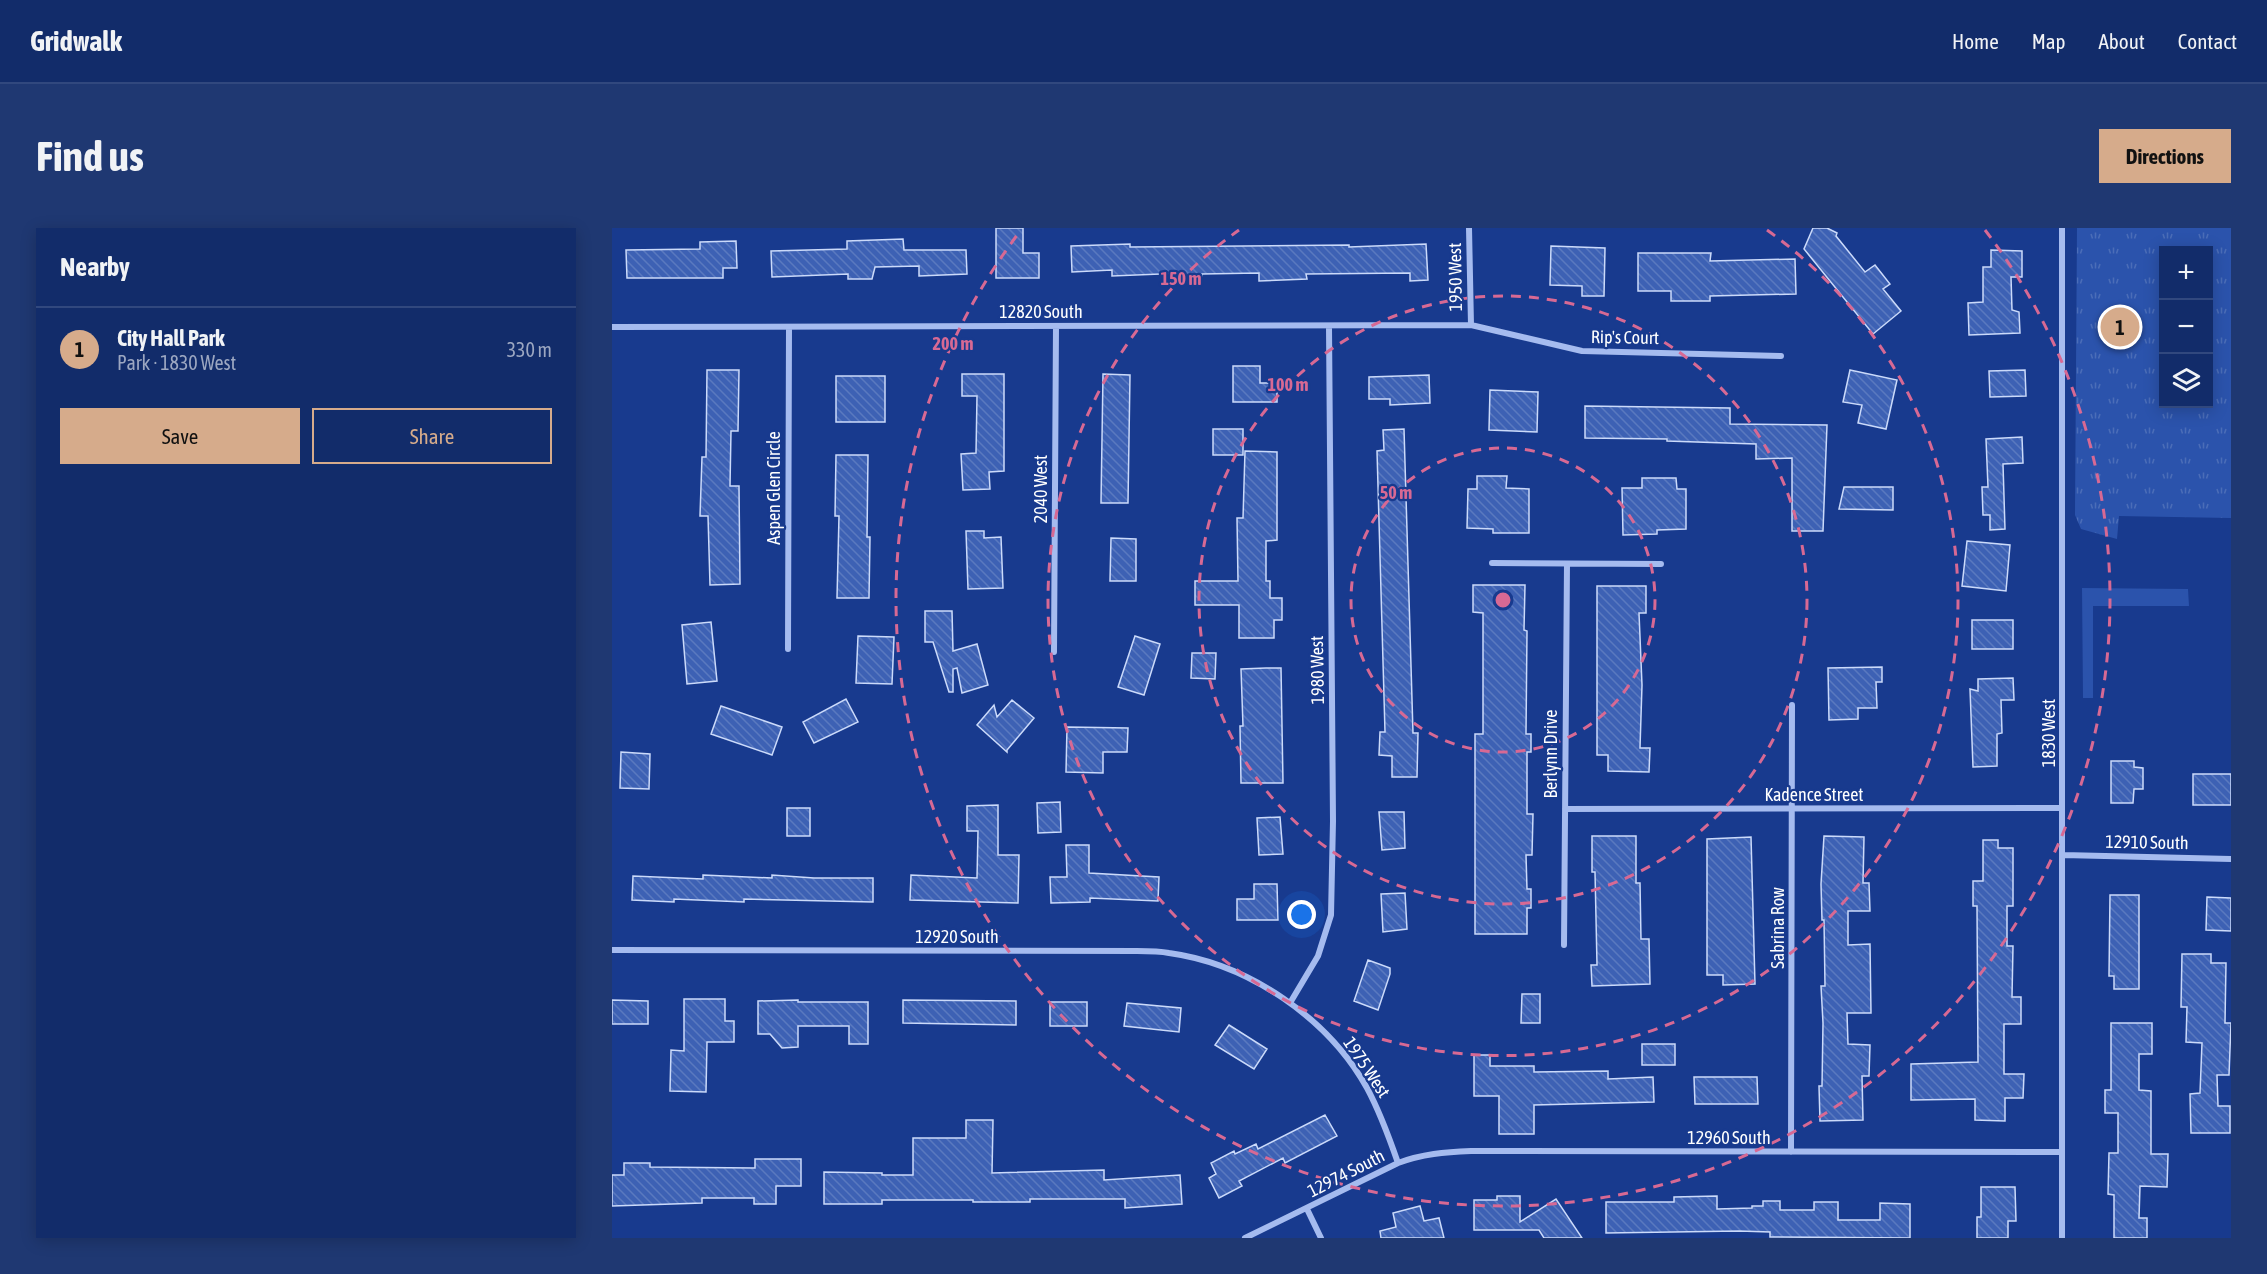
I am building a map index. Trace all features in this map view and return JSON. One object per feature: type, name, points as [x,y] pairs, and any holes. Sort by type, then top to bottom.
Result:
[{"type":"street","name":"1950 West","points":[[1469,228],[1471,326]]},
{"type":"street","name":"1830 West","points":[[2061,1238],[2062,228]]},
{"type":"street","name":"2040 West","points":[[1054,652],[1056,326]]},
{"type":"street","name":"12820 South","points":[[612,327],[1471,326]]},
{"type":"street","name":"Rip's Court","points":[[1471,326],[1582,351],[1781,356]]},
{"type":"street","name":"1980 West","points":[[1290,1003],[1318,956],[1331,915],[1333,821],[1329,327]]},
{"type":"street","name":"Aspen Glen Circle","points":[[788,649],[789,328]]},
{"type":"street","points":[[1492,563],[1661,564]]},
{"type":"street","name":"Berlynn Drive","points":[[1564,945],[1567,564]]},
{"type":"street","name":"Sabrina Row","points":[[1791,1152],[1792,705]]},
{"type":"street","name":"Kadence Street","points":[[1565,810],[2062,808]]},
{"type":"street","name":"12910 South","points":[[2063,855],[2231,859]]},
{"type":"street","name":"12920 South","points":[[612,950],[1137,951],[1170,953],[1202,960],[1233,972],[1290,1003]]},
{"type":"street","name":"1975 West","points":[[1290,1003],[1320,1027],[1366,1086],[1380,1114],[1398,1163]]},
{"type":"street","name":"12960 South","points":[[1398,1163],[1434,1153],[1471,1151],[2062,1152]]},
{"type":"street","name":"12974 South","points":[[1245,1238],[1398,1163]]},
{"type":"street","name":"12974 South","points":[[1307,1209],[1321,1238]]},
{"type":"green space","points":[[2077,228],[2231,228],[2231,518],[2119,516],[2117,539],[2081,529],[2075,515]]},
{"type":"green space","points":[[2082,588],[2188,589],[2189,606],[2093,606],[2093,698],[2083,698]]},
{"type":"building","points":[[996,228],[1023,228],[1023,253],[1039,253],[1039,278],[996,278]]},
{"type":"building","points":[[1813,228],[1827,228],[1837,233],[1836,236],[1865,272],[1875,265],[1890,284],[1883,289],[1901,311],[1873,334],[1804,249]]},
{"type":"building","points":[[903,239],[904,250],[966,250],[967,274],[919,276],[919,266],[875,267],[872,279],[848,279],[848,274],[772,277],[771,251],[847,249],[847,241]]},
{"type":"building","points":[[736,241],[737,268],[723,268],[723,278],[627,278],[626,250],[700,249],[700,242]]},
{"type":"building","points":[[1130,244],[1130,247],[1349,245],[1349,247],[1426,244],[1428,280],[1410,281],[1410,273],[1306,274],[1307,279],[1259,281],[1259,273],[1202,274],[1202,279],[1185,280],[1185,273],[1112,276],[1112,270],[1072,272],[1071,246]]},
{"type":"building","points":[[1551,246],[1605,248],[1604,296],[1582,296],[1582,286],[1550,285]]},
{"type":"building","points":[[1991,250],[2022,251],[2022,277],[2011,277],[2012,310],[2019,312],[2020,333],[1969,335],[1968,303],[1983,302],[1983,267],[1991,267]]},
{"type":"building","points":[[1638,253],[1711,253],[1710,261],[1795,259],[1796,294],[1710,296],[1710,301],[1671,301],[1671,291],[1638,291]]},
{"type":"building","points":[[1233,366],[1260,366],[1260,383],[1277,383],[1277,402],[1233,402]]},
{"type":"building","points":[[707,370],[739,370],[738,431],[731,431],[730,486],[739,486],[740,584],[710,585],[708,516],[700,516],[702,457],[706,457]]},
{"type":"building","points":[[1850,370],[1897,380],[1886,429],[1858,423],[1862,405],[1843,402]]},
{"type":"building","points":[[2025,370],[2026,396],[1990,397],[1989,371]]},
{"type":"building","points":[[962,374],[1004,374],[1004,471],[989,472],[990,489],[963,490],[961,454],[976,453],[977,396],[962,396]]},
{"type":"building","points":[[1103,374],[1130,375],[1128,503],[1101,503]]},
{"type":"building","points":[[1429,375],[1430,403],[1390,405],[1390,399],[1369,399],[1369,377]]},
{"type":"building","points":[[836,376],[885,376],[885,422],[836,422]]},
{"type":"building","points":[[1490,390],[1538,392],[1537,432],[1489,430]]},
{"type":"building","points":[[1585,406],[1730,408],[1730,424],[1827,425],[1823,531],[1792,531],[1792,458],[1756,459],[1756,444],[1667,441],[1667,439],[1585,438]]},
{"type":"building","points":[[1213,429],[1243,429],[1243,455],[1213,455]]},
{"type":"building","points":[[1404,429],[1413,733],[1418,733],[1417,777],[1392,777],[1392,756],[1379,755],[1380,732],[1385,732],[1377,451],[1384,450],[1383,430]]},
{"type":"building","points":[[2022,437],[2023,463],[2003,464],[2005,529],[1990,530],[1990,515],[1983,515],[1982,487],[1988,487],[1986,439]]},
{"type":"building","points":[[1245,451],[1277,452],[1277,540],[1266,541],[1266,581],[1270,581],[1270,598],[1282,598],[1282,620],[1274,620],[1274,638],[1239,638],[1239,605],[1195,605],[1195,581],[1238,581],[1237,518],[1243,518]]},
{"type":"building","points":[[836,455],[868,455],[869,598],[837,598],[839,516],[835,516]]},
{"type":"building","points":[[1477,476],[1507,476],[1506,488],[1529,489],[1529,533],[1493,533],[1493,529],[1467,528],[1468,489],[1477,489]]},
{"type":"building","points":[[1642,478],[1676,478],[1677,489],[1686,489],[1686,529],[1657,530],[1657,534],[1623,535],[1622,488],[1642,488]]},
{"type":"building","points":[[1844,487],[1893,487],[1893,510],[1839,509]]},
{"type":"building","points":[[966,531],[984,531],[984,538],[1001,537],[1003,588],[968,589]]},
{"type":"building","points":[[1111,538],[1136,539],[1136,581],[1110,581]]},
{"type":"building","points":[[1967,541],[2010,545],[2006,591],[1962,586]]},
{"type":"building","points":[[1473,585],[1525,585],[1526,734],[1531,734],[1531,752],[1527,752],[1527,814],[1533,814],[1532,855],[1526,855],[1527,889],[1531,889],[1531,908],[1527,908],[1527,934],[1475,934],[1475,734],[1483,734],[1483,613],[1473,612]]},
{"type":"building","points":[[1597,586],[1646,586],[1646,613],[1639,613],[1642,685],[1640,748],[1650,748],[1649,772],[1608,771],[1608,755],[1597,755]]},
{"type":"building","points":[[925,611],[952,611],[953,651],[977,644],[988,685],[962,693],[957,668],[953,669],[953,692],[949,692],[933,642],[925,642]]},
{"type":"building","points":[[1972,620],[2013,620],[2013,649],[1972,649]]},
{"type":"building","points":[[711,622],[717,681],[687,684],[682,625]]},
{"type":"building","points":[[858,636],[894,637],[892,684],[856,683]]},
{"type":"building","points":[[1135,636],[1160,644],[1144,695],[1118,687]]},
{"type":"building","points":[[1192,653],[1216,653],[1215,679],[1191,678]]},
{"type":"building","points":[[1882,667],[1882,682],[1876,682],[1877,708],[1858,708],[1858,719],[1829,720],[1828,668]]},
{"type":"building","points":[[1281,668],[1283,783],[1241,783],[1240,726],[1243,726],[1241,669]]},
{"type":"building","points":[[2013,678],[2014,700],[2001,700],[2002,733],[1997,734],[1997,766],[1973,767],[1970,689],[1978,691],[1978,679]]},
{"type":"building","points":[[846,699],[858,722],[814,743],[803,722]]},
{"type":"building","points":[[1012,700],[1034,718],[1007,752],[977,725],[994,705],[997,717]]},
{"type":"building","points":[[721,706],[782,727],[772,755],[711,734]]},
{"type":"building","points":[[1067,727],[1128,728],[1127,752],[1103,752],[1103,773],[1066,772]]},
{"type":"building","points":[[621,752],[650,754],[649,789],[620,788]]},
{"type":"building","points":[[2111,761],[2134,761],[2134,767],[2143,768],[2143,789],[2134,789],[2133,803],[2111,803]]},
{"type":"building","points":[[2193,774],[2231,774],[2231,805],[2193,805]]},
{"type":"building","points":[[1060,802],[1061,832],[1038,833],[1037,803]]},
{"type":"building","points":[[998,805],[998,855],[1019,855],[1018,903],[910,900],[911,875],[977,878],[978,831],[967,831],[967,806]]},
{"type":"building","points":[[787,808],[810,808],[810,836],[787,836]]},
{"type":"building","points":[[1379,812],[1404,812],[1405,848],[1382,850]]},
{"type":"building","points":[[1280,817],[1283,854],[1259,855],[1257,818]]},
{"type":"building","points":[[1592,836],[1636,836],[1636,883],[1640,883],[1641,939],[1649,939],[1650,984],[1592,986],[1591,965],[1597,965]]},
{"type":"building","points":[[1824,836],[1864,837],[1863,883],[1869,883],[1870,911],[1848,911],[1848,945],[1870,944],[1871,1013],[1847,1013],[1848,1044],[1870,1045],[1869,1076],[1862,1076],[1863,1120],[1820,1121],[1819,1086],[1822,1086],[1823,1023],[1821,986],[1825,986],[1821,884]]},
{"type":"building","points":[[1751,837],[1755,984],[1723,985],[1723,975],[1707,975],[1707,839]]},
{"type":"building","points":[[1983,840],[1998,840],[1998,848],[2013,848],[2013,906],[2007,906],[2007,946],[2013,946],[2012,997],[2021,997],[2021,1024],[2004,1024],[2004,1074],[2024,1074],[2023,1098],[2005,1098],[2005,1121],[1975,1120],[1975,1099],[1911,1100],[1911,1064],[1978,1062],[1977,906],[1973,906],[1973,881],[1983,881]]},
{"type":"building","points":[[1066,845],[1089,845],[1089,873],[1159,877],[1158,901],[1090,898],[1090,902],[1051,903],[1050,877],[1067,877]]},
{"type":"building","points":[[703,875],[873,878],[873,902],[744,899],[744,902],[632,900],[633,876],[703,879]]},
{"type":"building","points":[[1254,884],[1277,884],[1278,920],[1237,920],[1237,899],[1254,899]]},
{"type":"building","points":[[1405,893],[1407,929],[1383,932],[1381,894]]},
{"type":"building","points":[[2110,895],[2139,895],[2139,989],[2114,989],[2114,976],[2109,976]]},
{"type":"building","points":[[2207,897],[2231,898],[2231,931],[2206,930]]},
{"type":"building","points":[[2182,954],[2211,954],[2211,963],[2226,963],[2225,1023],[2231,1023],[2229,1075],[2217,1075],[2218,1106],[2230,1106],[2230,1133],[2191,1133],[2190,1094],[2200,1093],[2202,1043],[2186,1042],[2187,1007],[2181,1007]]},
{"type":"building","points":[[1368,960],[1390,968],[1378,1010],[1354,1001]]},
{"type":"building","points":[[1522,994],[1540,994],[1540,1023],[1521,1023]]},
{"type":"building","points":[[684,999],[725,999],[725,1021],[734,1021],[734,1042],[707,1042],[706,1092],[670,1091],[671,1050],[684,1051]]},
{"type":"building","points":[[612,1000],[648,1001],[648,1024],[612,1024]]},
{"type":"building","points":[[798,1000],[798,1002],[868,1002],[868,1044],[849,1044],[849,1026],[798,1026],[798,1047],[782,1048],[770,1034],[758,1034],[758,1001]]},
{"type":"building","points":[[903,1000],[1016,1001],[1016,1025],[903,1023]]},
{"type":"building","points":[[1050,1002],[1087,1002],[1087,1026],[1050,1026]]},
{"type":"building","points":[[1127,1003],[1181,1008],[1179,1032],[1124,1026]]},
{"type":"building","points":[[2111,1023],[2152,1023],[2152,1054],[2139,1054],[2139,1090],[2151,1091],[2151,1154],[2168,1154],[2167,1187],[2140,1186],[2139,1218],[2147,1218],[2147,1238],[2114,1238],[2114,1195],[2108,1194],[2109,1153],[2118,1153],[2118,1113],[2105,1113],[2105,1090],[2111,1090]]},
{"type":"building","points":[[1229,1025],[1267,1049],[1254,1069],[1215,1045]]},
{"type":"building","points":[[1642,1044],[1675,1044],[1675,1065],[1642,1065]]},
{"type":"building","points":[[1474,1055],[1490,1055],[1490,1066],[1534,1066],[1534,1072],[1608,1071],[1608,1079],[1653,1077],[1654,1102],[1534,1105],[1534,1134],[1499,1134],[1499,1096],[1474,1096]]},
{"type":"building","points":[[1694,1077],[1757,1077],[1758,1104],[1695,1104]]},
{"type":"building","points":[[1325,1115],[1337,1136],[1285,1163],[1283,1158],[1239,1181],[1242,1186],[1219,1198],[1209,1178],[1216,1174],[1211,1163],[1234,1151],[1235,1154],[1256,1144],[1258,1149]]},
{"type":"building","points":[[966,1120],[993,1120],[992,1173],[1104,1170],[1104,1180],[1180,1175],[1182,1204],[1125,1208],[1125,1199],[1030,1199],[1030,1202],[882,1200],[882,1204],[824,1204],[824,1172],[913,1175],[913,1138],[966,1138]]},
{"type":"building","points":[[755,1159],[801,1159],[801,1186],[776,1186],[776,1204],[754,1204],[754,1198],[702,1198],[702,1203],[612,1206],[612,1175],[624,1175],[624,1163],[650,1163],[650,1167],[755,1168]]},
{"type":"building","points":[[1981,1187],[2015,1187],[2016,1221],[2008,1221],[2008,1238],[1977,1238],[1977,1217],[1981,1217]]},
{"type":"building","points":[[1497,1196],[1520,1196],[1520,1222],[1556,1199],[1582,1238],[1544,1238],[1539,1230],[1474,1230],[1474,1200],[1497,1200]]},
{"type":"building","points":[[1717,1196],[1717,1209],[1752,1208],[1752,1206],[1763,1206],[1763,1201],[1780,1201],[1780,1210],[1814,1210],[1814,1202],[1838,1202],[1838,1220],[1880,1220],[1880,1203],[1910,1204],[1910,1238],[1770,1237],[1770,1232],[1739,1231],[1606,1233],[1606,1202],[1674,1202],[1674,1197]]},
{"type":"building","points":[[1420,1206],[1424,1221],[1439,1218],[1444,1238],[1381,1238],[1380,1231],[1396,1227],[1393,1213]]},
{"type":"place","name":"City Hall Park","points":[[2120,327]]}]
